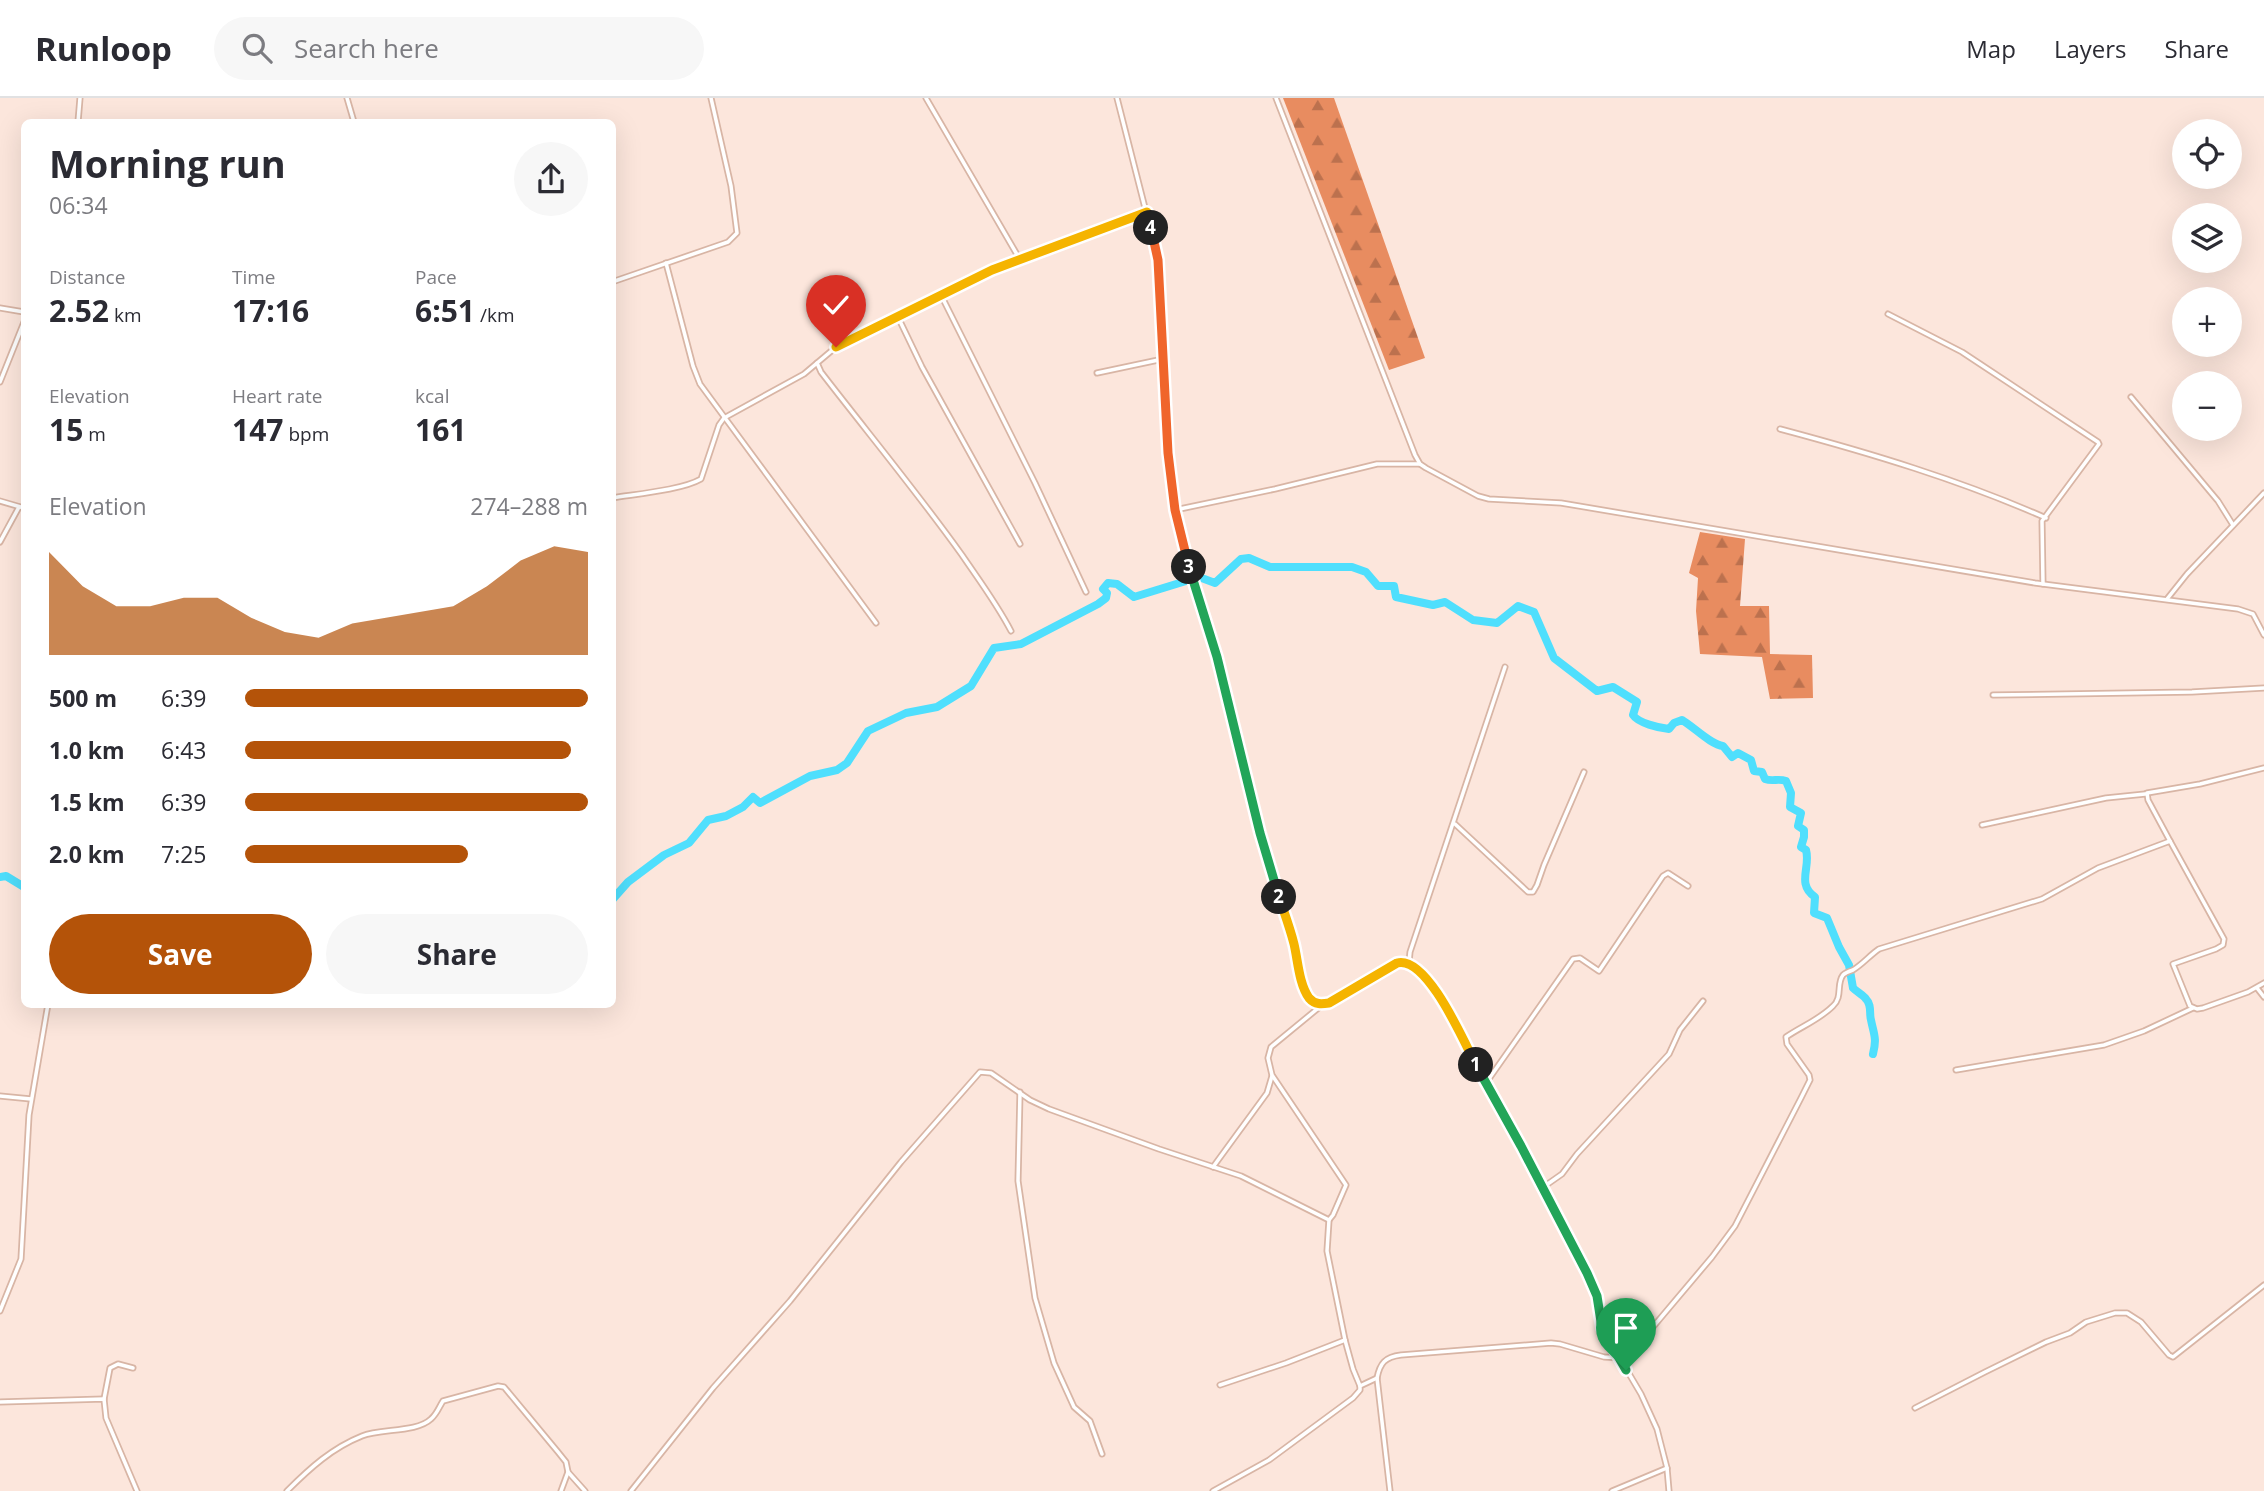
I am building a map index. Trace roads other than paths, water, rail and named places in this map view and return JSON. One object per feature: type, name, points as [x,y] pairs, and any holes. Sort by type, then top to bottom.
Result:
[{"type":"street","points":[[78,119],[80,98]]},
{"type":"street","points":[[347,98],[353,119]]},
{"type":"street","points":[[616,281],[727,242],[737,233],[731,186],[711,98]]},
{"type":"street","points":[[926,98],[1019,258]]},
{"type":"street","points":[[1117,98],[1158,260],[1168,453],[1175,510],[1191,577],[1217,657],[1264,849],[1292,935],[1302,979],[1313,1002],[1323,1004]]},
{"type":"street","points":[[1276,98],[1420,464]]},
{"type":"street","points":[[616,497],[701,479],[719,425],[724,418],[804,374],[836,347],[1019,258],[1147,212]]},
{"type":"street","points":[[666,263],[700,384],[876,623]]},
{"type":"street","points":[[941,295],[1086,592]]},
{"type":"street","points":[[0,308],[21,312]]},
{"type":"street","points":[[1888,314],[1962,352],[2098,442],[2042,521],[2043,584]]},
{"type":"street","points":[[898,317],[922,367],[1020,544]]},
{"type":"street","points":[[0,382],[21,330]]},
{"type":"street","points":[[1097,373],[1163,359]]},
{"type":"street","points":[[817,363],[876,444],[946,531],[1000,609],[1011,631]]},
{"type":"street","points":[[2131,397],[2218,501],[2233,525]]},
{"type":"street","points":[[1780,429],[1952,480],[2046,518]]},
{"type":"street","points":[[1175,510],[1377,464],[1420,464],[1478,496],[1561,503],[2043,584],[2249,611],[2264,635]]},
{"type":"street","points":[[2167,600],[2187,574],[2264,494]]},
{"type":"street","points":[[0,500],[21,507]]},
{"type":"street","points":[[0,541],[21,509]]},
{"type":"street","points":[[1409,962],[1410,952],[1506,667]]},
{"type":"street","points":[[1993,695],[2192,692],[2264,688]]},
{"type":"street","points":[[1982,825],[2106,798],[2200,784],[2264,768]]},
{"type":"street","points":[[1454,824],[1515,881],[1528,892],[1533,892],[1584,772]]},
{"type":"street","points":[[2147,793],[2147,798],[2224,939],[2223,945],[2217,949],[2174,964],[2188,1002],[2193,1008]]},
{"type":"street","points":[[1390,1491],[1377,1378],[1386,1359],[1401,1355],[1551,1343],[1604,1357],[1618,1358],[1628,1354],[1712,1257],[1742,1216],[1810,1080],[1809,1073],[1787,1044],[1786,1037],[1815,1021],[1833,1007],[1841,989],[1842,977],[1884,947],[2042,899],[2098,867],[2170,841]]},
{"type":"street","points":[[1486,1083],[1573,959],[1580,958],[1599,971],[1663,876],[1668,873],[1688,886]]},
{"type":"street","points":[[1213,1491],[1269,1460],[1360,1390],[1345,1340],[1327,1251],[1329,1220],[1346,1185],[1272,1074],[1268,1058],[1271,1047],[1323,1004],[1342,997],[1397,963],[1409,962],[1434,988],[1592,1283],[1599,1303],[1602,1328],[1652,1416],[1662,1445],[1669,1491]]},
{"type":"street","points":[[1956,1070],[2104,1045],[2144,1031],[2193,1008],[2203,1008],[2264,983]]},
{"type":"street","points":[[2257,988],[2264,997]]},
{"type":"street","points":[[1542,1188],[1562,1174],[1577,1154],[1670,1054],[1680,1030],[1703,1001]]},
{"type":"street","points":[[0,1311],[21,1259],[31,1099],[47,1008]]},
{"type":"street","points":[[631,1491],[713,1388],[790,1301],[901,1162],[978,1073],[989,1072],[1035,1102],[1069,1117],[1262,1185],[1329,1220]]},
{"type":"street","points":[[1213,1167],[1267,1094],[1272,1074]]},
{"type":"street","points":[[1020,1093],[1018,1181],[1035,1298],[1054,1363],[1074,1407],[1090,1422],[1102,1454]]},
{"type":"street","points":[[0,1096],[31,1099]]},
{"type":"street","points":[[1915,1408],[2046,1342],[2070,1333],[2086,1322],[2115,1313],[2127,1313],[2141,1322],[2173,1357],[2264,1284]]},
{"type":"street","points":[[1220,1385],[1345,1340]]},
{"type":"street","points":[[134,1368],[118,1364],[110,1368],[104,1399],[106,1418],[137,1491]]},
{"type":"street","points":[[1360,1386],[1377,1378]]},
{"type":"street","points":[[287,1491],[320,1459],[354,1439],[370,1433],[426,1423],[435,1415],[443,1401],[498,1386],[504,1387],[534,1421],[566,1462],[568,1472],[585,1491]]},
{"type":"street","points":[[0,1402],[104,1399]]},
{"type":"street","points":[[1612,1491],[1667,1468]]},
{"type":"street","points":[[561,1491],[568,1472]]},
{"type":"waterway","points":[[616,896],[628,882],[664,855],[689,843],[708,820],[726,816],[743,807],[753,797],[760,803],[810,776],[837,770],[847,763],[868,731],[906,713],[937,707],[971,686],[994,648],[1021,644],[1098,604],[1106,598],[1107,593],[1103,589],[1108,583],[1117,584],[1134,597],[1199,577],[1215,583],[1241,559],[1249,558],[1270,567],[1352,567],[1366,572],[1378,586],[1394,586],[1396,597],[1433,605],[1445,602],[1473,620],[1497,623],[1518,606],[1534,612],[1554,658],[1597,691],[1613,687],[1637,702],[1633,715],[1639,720],[1669,729],[1682,720],[1708,739],[1723,746],[1732,757],[1738,753],[1751,760],[1754,771],[1762,772],[1765,779],[1786,781],[1791,793],[1790,807],[1801,813],[1798,826],[1804,830],[1801,847],[1806,850],[1807,856],[1805,881],[1809,892],[1815,897],[1814,913],[1827,918],[1849,965],[1853,988],[1869,1004],[1875,1040],[1873,1054]]},
{"type":"waterway","points":[[0,877],[6,876],[21,885]]}]
